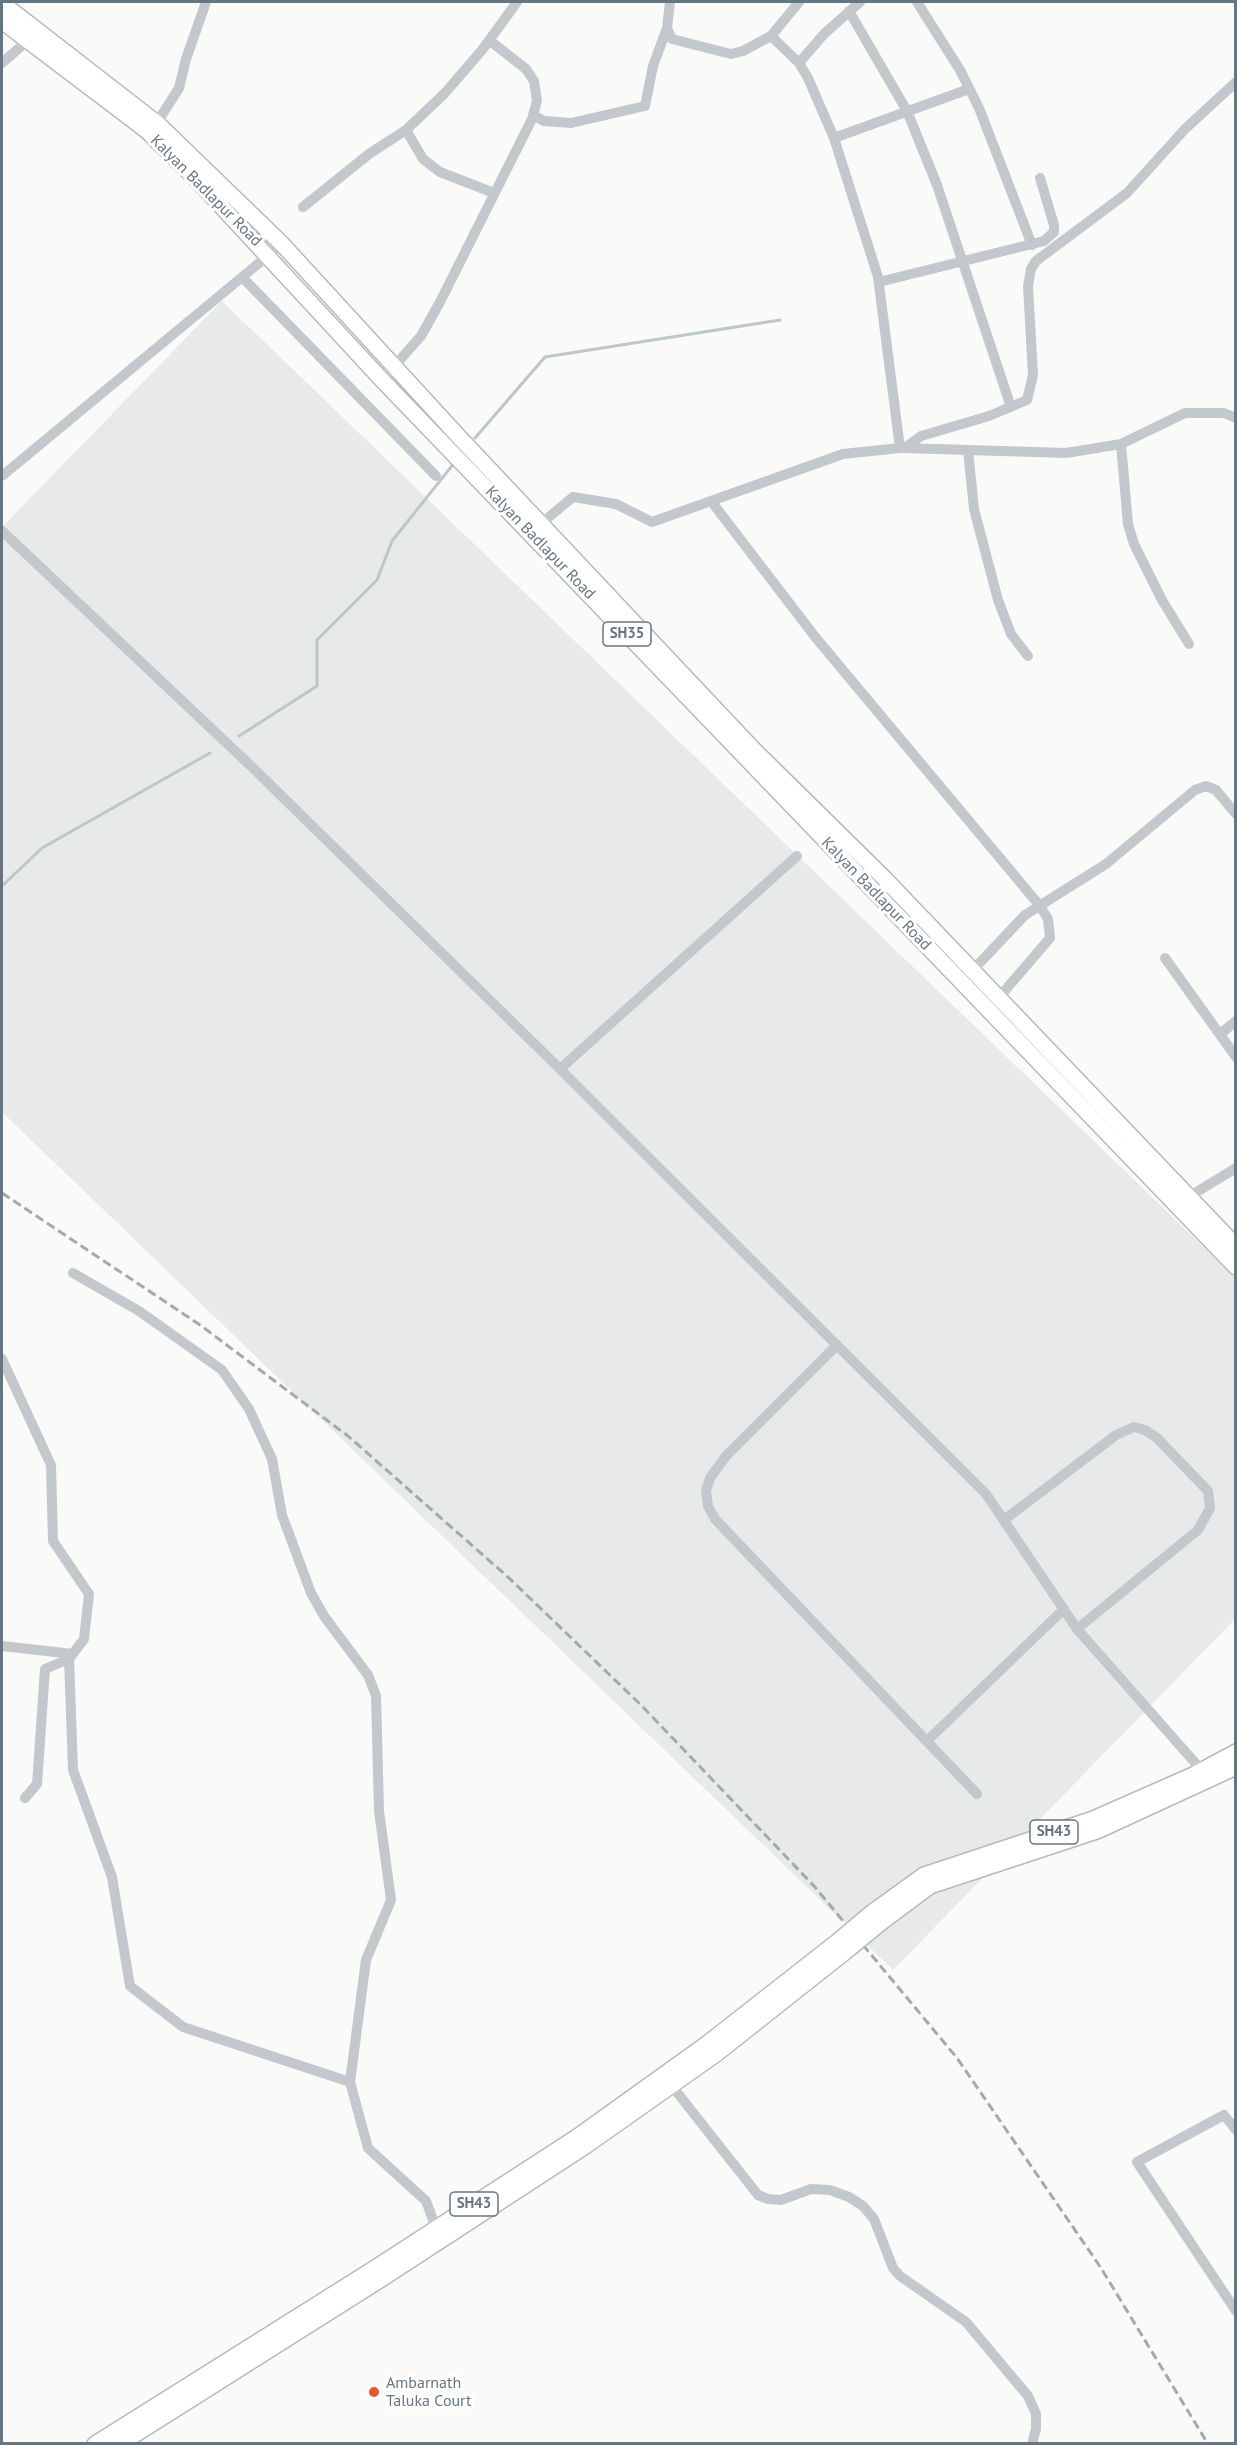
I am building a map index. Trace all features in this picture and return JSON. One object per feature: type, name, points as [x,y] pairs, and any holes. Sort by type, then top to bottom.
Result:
[{"type":"main road","name":"Kalyan Badlapur Road","points":[[2,3],[32,37]]},
{"type":"main road","name":"Kalyan Badlapur Road","points":[[2,21],[32,37],[153,129],[282,244],[394,367],[455,444]]},
{"type":"main road","name":"Kalyan Badlapur Road","points":[[153,129],[382,380],[455,444],[536,528],[899,918],[993,1005],[1190,1196],[1230,1247],[1236,1267]]},
{"type":"main road","name":"Kalyan Badlapur Road","points":[[695,697],[911,907],[972,971],[993,1005],[1230,1247]]},
{"type":"main road","points":[[899,918],[911,907]]},
{"type":"main road","name":"SH43","points":[[1206,1775],[1236,1752]]},
{"type":"main road","name":"SH43","points":[[120,2444],[440,2234],[672,2086],[879,1916],[906,1886],[942,1867],[1093,1819],[1206,1775],[1236,1767]]},
{"type":"main road","name":"SH43","points":[[95,2444],[440,2234],[643,2091],[841,1947]]},
{"type":"street","points":[[153,129],[179,88],[186,59],[206,2]]},
{"type":"street","points":[[303,207],[369,154],[406,130],[445,93],[517,2]]},
{"type":"street","points":[[533,115],[544,121],[571,123],[645,106],[653,66],[667,28],[670,2]]},
{"type":"street","points":[[667,28],[672,39],[732,54],[744,51],[771,36],[799,2]]},
{"type":"street","points":[[799,63],[860,2]]},
{"type":"street","points":[[917,2],[969,88],[1032,245]]},
{"type":"street","points":[[849,11],[907,111],[937,185],[1011,407]]},
{"type":"street","points":[[771,36],[799,63],[834,138],[879,282],[903,448]]},
{"type":"street","points":[[2,63],[32,37]]},
{"type":"street","points":[[382,380],[421,336],[441,302],[533,115],[537,101],[534,81],[526,69],[489,40]]},
{"type":"street","points":[[903,448],[921,436],[1027,400],[1033,375],[1028,286],[1035,261],[1127,193],[1185,129],[1236,82]]},
{"type":"street","points":[[834,138],[969,88]]},
{"type":"street","points":[[406,130],[423,159],[440,172],[494,193]]},
{"type":"street","points":[[879,282],[1044,241],[1054,232],[1052,214],[1040,178]]},
{"type":"street","points":[[2,476],[282,244]]},
{"type":"street","points":[[243,278],[436,476]]},
{"type":"street","points":[[536,528],[573,497],[616,504],[652,522],[843,454],[903,448],[1066,453],[1121,444],[1185,413],[1224,413],[1236,418]]},
{"type":"street","points":[[1121,444],[1128,524],[1134,544],[1161,600],[1189,644]]},
{"type":"street","points":[[968,450],[974,509],[998,600],[1011,634],[1029,656]]},
{"type":"street","points":[[711,501],[816,638],[1040,906],[1050,926],[1050,938],[993,1005]]},
{"type":"street","points":[[2,531],[252,767],[561,1069],[986,1494],[1077,1629],[1206,1775]]},
{"type":"street","points":[[972,971],[1008,931],[1040,906],[1106,864],[1195,790],[1206,786],[1216,790],[1236,814]]},
{"type":"street","points":[[561,1069],[797,856]]},
{"type":"street","points":[[1166,958],[1236,1057]]},
{"type":"street","points":[[1220,1034],[1236,1021]]},
{"type":"street","points":[[1190,1196],[1236,1168]]},
{"type":"street","points":[[74,1273],[139,1311],[222,1370],[249,1409],[272,1459],[282,1515],[311,1593],[324,1616],[368,1675],[376,1696],[379,1811],[391,1900],[366,1960],[350,2082],[368,2148],[426,2201],[440,2234]]},
{"type":"street","points":[[837,1345],[726,1456],[710,1478],[706,1491],[708,1506],[715,1519],[977,1794]]},
{"type":"street","points":[[2,1359],[51,1466],[53,1541],[89,1594],[84,1639],[71,1656],[45,1669],[37,1784],[25,1798]]},
{"type":"street","points":[[1004,1520],[1116,1435],[1134,1427],[1145,1430],[1157,1438],[1208,1491],[1210,1508],[1198,1530],[1077,1629]]},
{"type":"street","points":[[927,1741],[1064,1610]]},
{"type":"street","points":[[2,1646],[71,1656]]},
{"type":"street","points":[[71,1656],[73,1770],[112,1877],[130,1986],[183,2026],[350,2082]]},
{"type":"street","points":[[672,2086],[758,2195],[781,2200],[811,2189],[830,2190],[849,2197],[863,2206],[874,2219],[893,2268],[900,2276],[966,2322],[1029,2396],[1036,2414],[1036,2429],[1032,2444]]},
{"type":"street","points":[[1236,2130],[1224,2115],[1137,2162],[1236,2311]]},
{"type":"shaded area","points":[[222,301],[1235,1277],[1235,1619],[893,1970],[2,1112],[2,527]]},
{"type":"waterway","points":[[475,438],[545,357],[780,320]]},
{"type":"waterway","points":[[239,736],[317,686],[317,640],[377,580],[392,541],[455,462]]},
{"type":"waterway","points":[[2,886],[42,848],[210,753]]},
{"type":"railway","points":[[2,1193],[200,1325],[348,1436],[509,1578],[642,1706],[814,1886],[957,2058],[1101,2268],[1208,2444]]},
{"type":"place","name":"Ambarnath Taluka Court","points":[[374,2392]]}]
